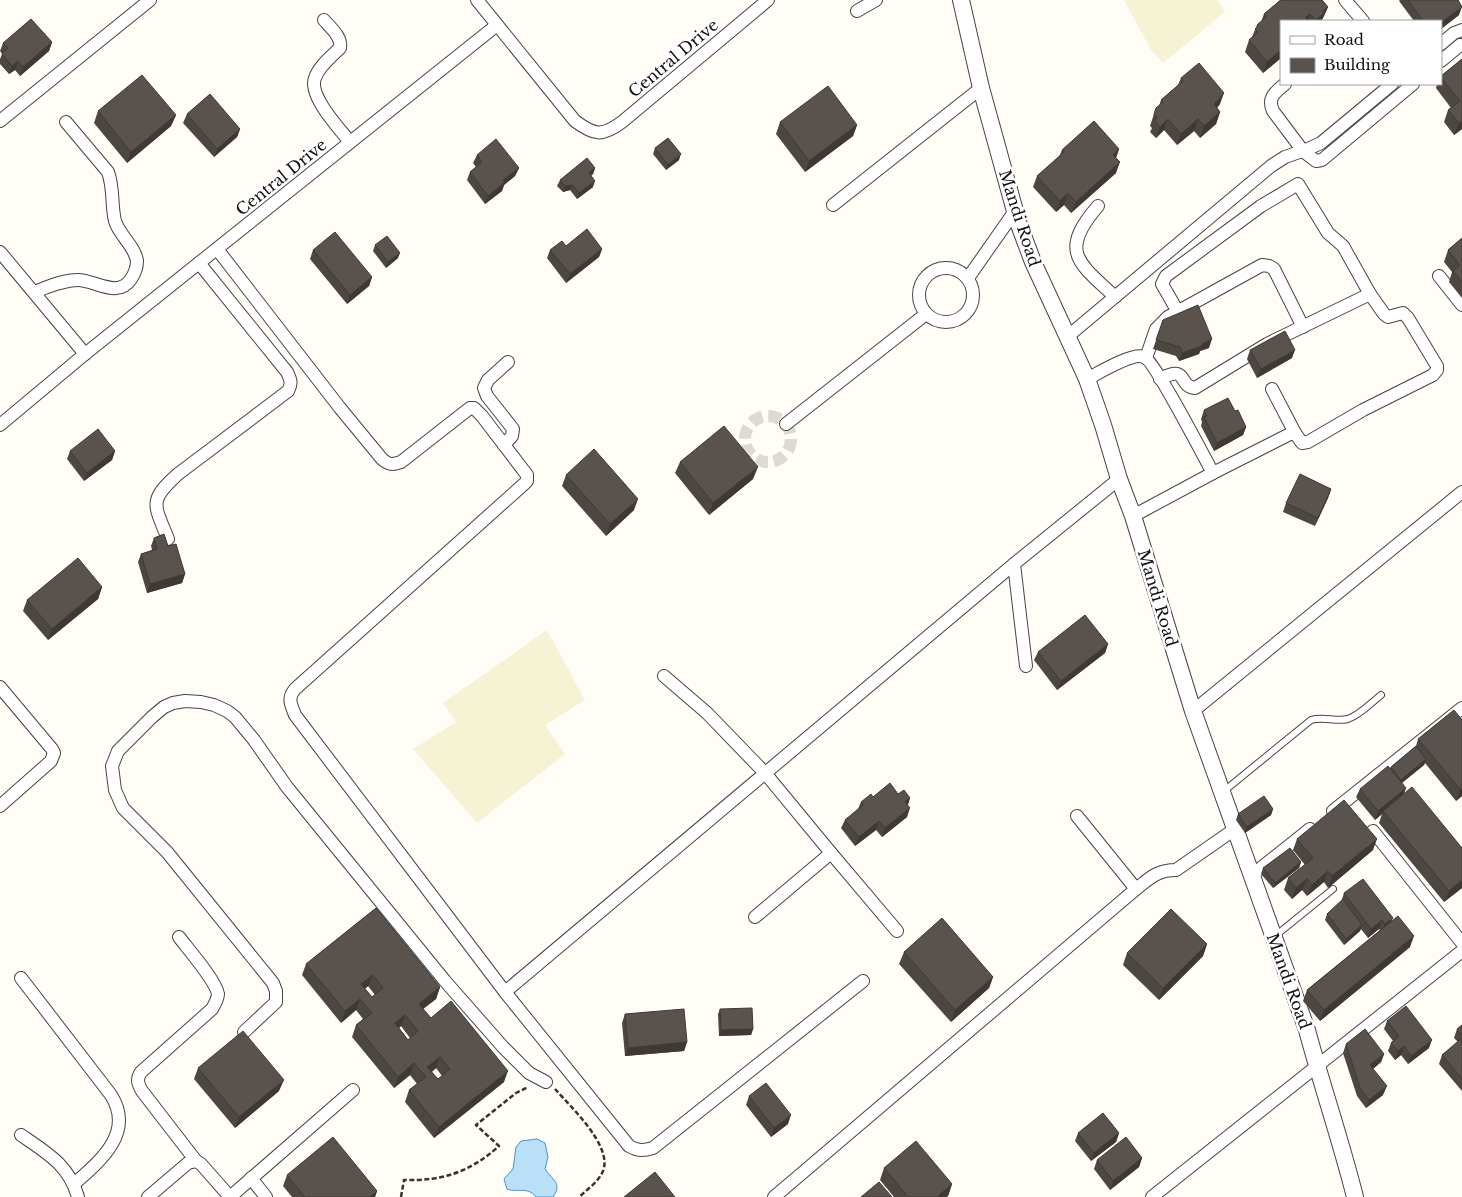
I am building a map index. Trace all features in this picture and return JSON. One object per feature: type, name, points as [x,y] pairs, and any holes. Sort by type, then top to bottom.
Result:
[{"type":"street","points":[[0,121],[150,0]]},
{"type":"street","points":[[477,0],[497,25]]},
{"type":"street","name":"Central Drive","points":[[0,425],[85,354],[497,25],[575,121],[590,131],[601,133],[622,122],[768,0]]},
{"type":"street","points":[[857,11],[876,0]]},
{"type":"street","name":"Mandi Road","points":[[961,0],[981,88],[1015,211],[1033,262],[1087,379],[1103,425],[1118,479],[1133,516],[1193,711],[1307,1030],[1341,1144],[1354,1197]]},
{"type":"street","points":[[1345,0],[1362,20]]},
{"type":"street","points":[[324,20],[340,39],[341,44],[340,48],[320,68],[313,86],[316,96],[323,107],[350,142]]},
{"type":"street","points":[[1442,43],[1454,33],[1462,30]]},
{"type":"street","points":[[1442,60],[1460,45]]},
{"type":"street","points":[[1284,85],[1274,92],[1270,105],[1302,151],[1316,161],[1322,160],[1413,85]]},
{"type":"street","points":[[1067,337],[1271,166],[1285,157],[1321,143],[1391,85]]},
{"type":"street","points":[[833,205],[981,88]]},
{"type":"street","points":[[34,292],[66,281],[79,280],[104,287],[119,287],[128,283],[135,272],[137,262],[135,253],[115,222],[111,180],[108,172],[66,122]]},
{"type":"street","points":[[1178,312],[1162,284],[1166,276],[1261,206],[1298,184],[1328,233],[1343,246],[1370,294],[1387,316],[1402,313],[1408,318],[1437,366],[1436,372],[1433,375],[1363,410],[1308,442],[1302,443],[1272,389]]},
{"type":"street","points":[[1098,206],[1080,230],[1076,247],[1077,256],[1084,268],[1115,297]]},
{"type":"street","points":[[968,278],[1015,211]]},
{"type":"street","points":[[217,249],[340,408],[388,464],[394,465],[401,462],[470,408],[474,408],[527,475],[527,481],[294,689],[289,701],[295,715],[505,992],[629,1146],[636,1150],[644,1151],[653,1148],[862,981]]},
{"type":"street","points":[[0,252],[85,354]]},
{"type":"street","points":[[168,539],[157,510],[157,498],[164,486],[283,396],[291,386],[291,380],[287,372],[199,263]]},
{"type":"street","points":[[1146,358],[1156,328],[1168,317],[1266,265],[1274,269],[1303,327]]},
{"type":"street","points":[[945,267],[962,272],[968,278],[974,293],[973,301],[964,316],[949,322],[941,322],[926,314],[919,298],[920,289],[928,274],[936,269],[945,267]]},
{"type":"street","points":[[1439,276],[1462,305]]},
{"type":"street","points":[[1160,379],[1175,373],[1190,387],[1195,388],[1267,344],[1370,294]]},
{"type":"street","points":[[786,424],[926,314]]},
{"type":"street","points":[[1087,379],[1128,359],[1140,356],[1146,358],[1160,379],[1213,473]]},
{"type":"street","points":[[504,445],[512,436],[513,429],[487,396],[484,388],[488,380],[508,362]]},
{"type":"street","points":[[1133,516],[1213,473],[1295,433]]},
{"type":"street","points":[[505,992],[1014,564],[1118,479]]},
{"type":"street","points":[[1193,711],[1462,492]]},
{"type":"street","points":[[1014,564],[1026,666]]},
{"type":"street","points":[[664,676],[707,712],[766,773],[897,931]]},
{"type":"street","points":[[0,687],[54,753],[50,762],[0,806]]},
{"type":"street","points":[[244,1032],[276,1002],[276,991],[273,983],[168,852],[123,808],[113,780],[112,766],[118,751],[164,707],[184,701],[214,705],[228,711],[235,717],[254,740],[287,787],[445,981],[503,1047],[529,1073],[546,1082]]},
{"type":"street","points":[[1252,876],[1462,708]]},
{"type":"street","points":[[1078,816],[1136,890]]},
{"type":"street","points":[[774,1197],[936,1057],[1157,873],[1165,870],[1176,870],[1234,829]]},
{"type":"street","points":[[1373,831],[1462,943]]},
{"type":"street","points":[[754,918],[831,853]]},
{"type":"street","points":[[179,937],[214,984],[218,998],[212,1009],[141,1072],[138,1084],[196,1161],[201,1164],[230,1197],[353,1090]]},
{"type":"street","points":[[1152,1197],[1462,951]]},
{"type":"street","points":[[20,978],[111,1095],[120,1115],[117,1134],[109,1151],[76,1191],[55,1159],[21,1136]]},
{"type":"street","points":[[148,1197],[188,1164],[196,1161]]},
{"type":"street","points":[[251,1178],[266,1197]]},
{"type":"lane","points":[[1222,793],[1311,720],[1318,718],[1347,719],[1382,695]]},
{"type":"lane","points":[[1273,938],[1333,889]]},
{"type":"path","points":[[401,1197],[404,1180],[430,1180],[473,1166],[484,1160],[499,1146],[476,1125],[516,1093],[537,1083],[546,1082],[552,1085],[596,1138],[602,1150],[605,1164],[602,1172],[596,1182],[580,1197]]},
{"type":"shaded area","points":[[1124,0],[1217,0],[1225,12],[1163,63],[1151,50]]},
{"type":"shaded area","points":[[547,630],[585,700],[545,725],[565,754],[477,823],[413,749],[456,722],[443,703]]},
{"type":"water","points":[[537,1139],[545,1143],[548,1157],[545,1169],[557,1185],[553,1197],[536,1197],[530,1192],[507,1189],[504,1179],[513,1169],[516,1147],[521,1141]]},
{"type":"building","points":[[1281,0],[1322,0],[1328,7],[1316,20],[1310,14],[1306,17],[1307,20],[1280,20],[1280,51],[1267,62],[1249,40],[1258,32],[1255,29],[1266,17],[1264,14]]},
{"type":"building","points":[[1408,0],[1458,0],[1462,7],[1442,22],[1442,20],[1422,20]]},
{"type":"building","points":[[31,19],[52,42],[23,67],[18,61],[12,66],[2,54],[8,48],[3,43]]},
{"type":"building","points":[[1462,59],[1462,121],[1459,123],[1448,110],[1460,101],[1442,79],[1442,75]]},
{"type":"building","points":[[1199,63],[1224,93],[1214,104],[1220,112],[1204,126],[1198,119],[1181,134],[1168,119],[1160,127],[1154,120],[1157,118],[1154,114],[1156,108],[1163,102],[1161,100],[1183,81],[1181,78]]},
{"type":"building","points":[[142,75],[176,115],[131,152],[98,111]]},
{"type":"building","points":[[828,86],[857,125],[809,161],[780,122]]},
{"type":"building","points":[[210,94],[240,129],[217,149],[187,114]]},
{"type":"building","points":[[1094,121],[1119,149],[1113,155],[1120,162],[1076,202],[1068,193],[1060,201],[1037,176]]},
{"type":"building","points":[[668,138],[681,154],[668,165],[655,148]]},
{"type":"building","points":[[496,139],[519,168],[503,180],[505,182],[488,196],[470,172],[482,162],[477,155]]},
{"type":"building","points":[[587,158],[595,168],[589,173],[595,181],[579,193],[572,185],[565,186],[560,180]]},
{"type":"building","points":[[587,229],[602,249],[570,274],[550,250],[562,241],[566,246]]},
{"type":"building","points":[[335,232],[372,277],[350,295],[313,250]]},
{"type":"building","points":[[387,236],[400,253],[388,262],[375,245]]},
{"type":"building","points":[[1462,238],[1462,282],[1453,271],[1460,265],[1448,250]]},
{"type":"building","points":[[1198,305],[1212,339],[1202,344],[1202,346],[1182,353],[1180,347],[1156,340],[1163,320]]},
{"type":"building","points":[[1285,331],[1295,350],[1261,369],[1250,350]]},
{"type":"building","points":[[1228,398],[1235,411],[1238,410],[1246,427],[1217,443],[1204,417],[1207,416],[1204,410]]},
{"type":"building","points":[[724,426],[758,467],[713,503],[680,462]]},
{"type":"building","points":[[98,429],[115,451],[87,473],[70,451]]},
{"type":"building","points":[[594,449],[638,499],[610,524],[566,475]]},
{"type":"building","points":[[1300,474],[1331,489],[1318,518],[1286,503]]},
{"type":"building","points":[[164,534],[168,546],[176,544],[185,574],[150,584],[141,554],[157,549],[154,538]]},
{"type":"building","points":[[78,558],[102,587],[52,629],[27,600]]},
{"type":"building","points":[[1085,615],[1108,644],[1061,681],[1038,652]]},
{"type":"building","points":[[1454,710],[1462,720],[1462,788],[1460,789],[1418,739]]},
{"type":"building","points":[[1416,746],[1426,759],[1401,780],[1391,767]]},
{"type":"building","points":[[1388,766],[1406,788],[1378,811],[1360,789]]},
{"type":"building","points":[[890,783],[898,794],[904,790],[910,798],[905,802],[910,808],[885,828],[879,821],[859,837],[845,820],[863,805],[861,802],[871,794],[873,797]]},
{"type":"building","points":[[1412,787],[1462,848],[1462,880],[1449,891],[1383,811]]},
{"type":"building","points":[[1264,796],[1273,809],[1247,827],[1238,814]]},
{"type":"building","points":[[1344,800],[1377,839],[1332,876],[1328,871],[1312,885],[1307,879],[1296,888],[1288,878],[1313,858],[1297,839]]},
{"type":"building","points":[[1290,848],[1301,862],[1275,883],[1263,868]]},
{"type":"building","points":[[1363,879],[1393,918],[1385,924],[1382,920],[1371,929],[1344,893]]},
{"type":"building","points":[[1343,899],[1362,925],[1346,939],[1327,914]]},
{"type":"building","points":[[376,908],[440,987],[419,1004],[431,1018],[451,1001],[508,1071],[439,1127],[409,1090],[426,1077],[414,1063],[398,1077],[356,1025],[372,1013],[360,999],[345,1011],[306,964]],"holes":[[[373,975],[383,988],[372,997],[361,984]],[[405,1015],[418,1031],[408,1040],[395,1023]],[[440,1057],[450,1069],[438,1079],[427,1067]]]},
{"type":"building","points":[[1171,909],[1207,944],[1163,988],[1127,953]]},
{"type":"building","points":[[1398,916],[1414,936],[1324,1010],[1307,990]]},
{"type":"building","points":[[942,918],[993,977],[955,1010],[904,952]]},
{"type":"building","points":[[1406,1006],[1432,1040],[1411,1056],[1404,1046],[1398,1051],[1391,1043],[1399,1036],[1387,1021]]},
{"type":"building","points":[[752,1008],[753,1029],[721,1030],[720,1009]]},
{"type":"building","points":[[684,1009],[687,1042],[628,1048],[625,1014]]},
{"type":"building","points":[[1462,1025],[1462,1035],[1457,1029]]},
{"type":"building","points":[[1365,1029],[1384,1054],[1370,1065],[1387,1086],[1369,1100],[1360,1088],[1346,1044]]},
{"type":"building","points":[[243,1031],[284,1080],[239,1117],[198,1068]]},
{"type":"building","points":[[1462,1038],[1462,1079],[1442,1055]]},
{"type":"building","points":[[766,1083],[791,1115],[774,1128],[749,1096]]},
{"type":"building","points":[[1103,1113],[1119,1133],[1094,1153],[1078,1133]]},
{"type":"building","points":[[333,1137],[377,1191],[370,1197],[305,1197],[287,1175]]},
{"type":"building","points":[[1126,1137],[1142,1158],[1113,1181],[1097,1160]]},
{"type":"building","points":[[916,1141],[952,1184],[937,1197],[908,1197],[884,1168]]},
{"type":"building","points":[[655,1172],[675,1197],[624,1197]]},
{"type":"building","points":[[879,1182],[892,1197],[861,1197]]},
{"type":"tunnel","points":[[764,416],[772,416],[781,420],[787,426],[791,439],[787,452],[781,458],[772,462],[764,462],[755,458],[749,452],[745,443],[745,435],[749,426],[755,420],[764,416]]}]
